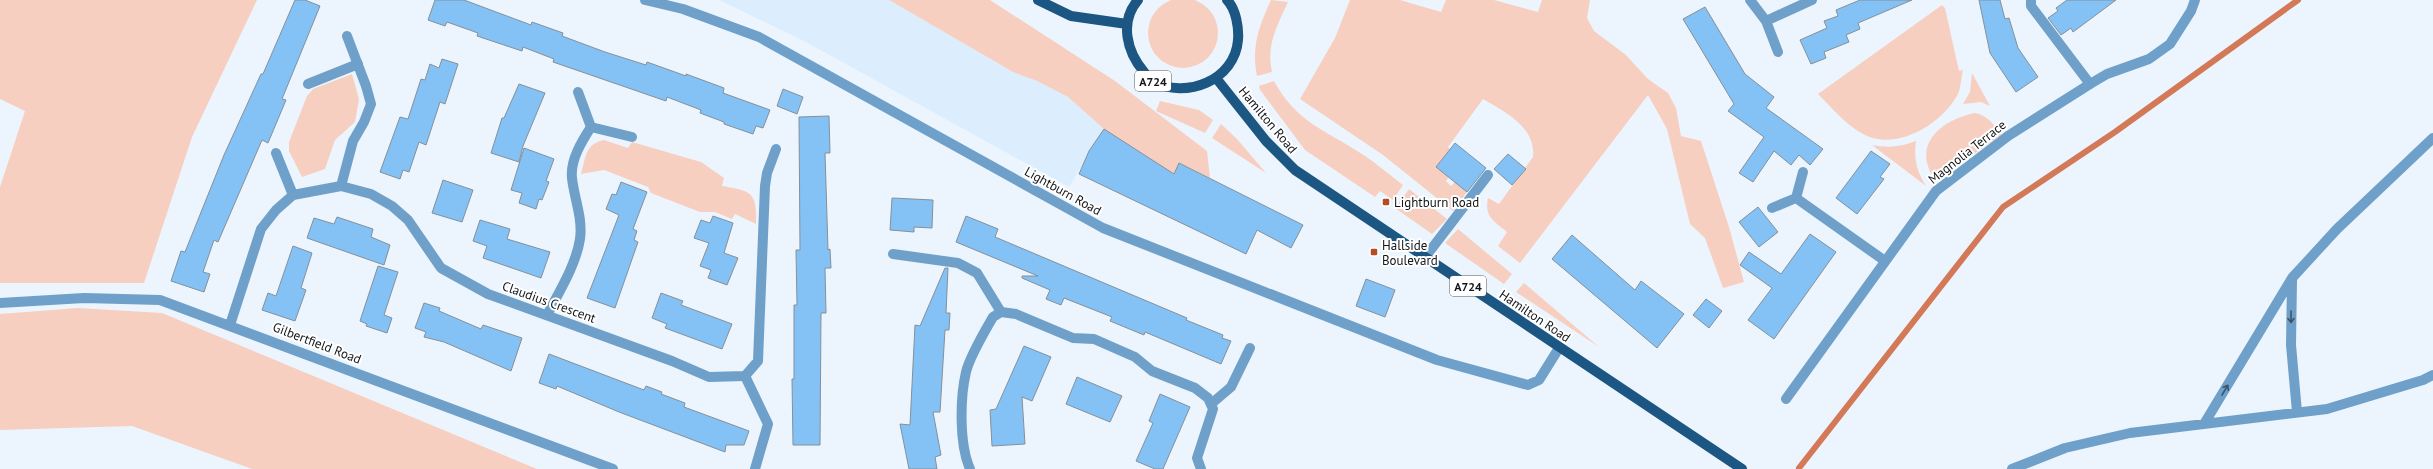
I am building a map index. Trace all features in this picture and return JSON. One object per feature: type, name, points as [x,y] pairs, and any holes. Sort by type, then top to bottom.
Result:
[{"type":"main road","points":[[1038,0],[1071,16],[1127,24]]},
{"type":"main road","name":"A724","points":[[1138,0],[1132,7],[1127,24],[1128,44],[1136,63],[1151,81],[1173,89],[1195,87],[1216,78],[1231,63],[1237,50],[1239,29],[1227,0]]},
{"type":"main road","name":"Hamilton Road","points":[[1216,78],[1266,141],[1295,170],[1426,256],[1559,348],[1742,469]]},
{"type":"street","name":"Lightburn Road","points":[[645,0],[683,9],[759,37],[1104,228],[1437,360],[1528,385],[1534,384],[1542,377],[1559,348]]},
{"type":"street","points":[[1750,0],[1766,21],[1778,52]]},
{"type":"street","points":[[1766,21],[1812,0]]},
{"type":"street","points":[[2031,0],[2031,6],[2090,84]]},
{"type":"street","name":"Magnolia Terrace","points":[[1786,399],[1936,190],[2008,136],[2090,84],[2107,74],[2149,59],[2170,44],[2191,11],[2195,0]]},
{"type":"street","points":[[341,186],[353,141],[364,122],[371,104],[347,36]]},
{"type":"street","points":[[308,84],[358,64]]},
{"type":"street","points":[[578,92],[591,127]]},
{"type":"street","points":[[591,127],[632,137]]},
{"type":"street","points":[[547,316],[575,258],[580,239],[580,211],[572,177],[580,144],[591,127]]},
{"type":"street","points":[[2204,424],[2292,278],[2337,229],[2433,138]]},
{"type":"street","points":[[755,469],[768,424],[745,376],[758,362],[765,186],[767,173],[776,149]]},
{"type":"street","points":[[230,325],[261,229],[276,210],[293,195],[276,153]]},
{"type":"street","points":[[1796,198],[1803,172]]},
{"type":"street","points":[[1426,256],[1488,175]]},
{"type":"street","name":"Claudius Crescent","points":[[293,195],[341,186],[371,194],[392,206],[408,220],[441,268],[488,294],[672,361],[709,377],[745,376]]},
{"type":"street","points":[[1796,198],[1885,261]]},
{"type":"street","points":[[1772,208],[1796,198]]},
{"type":"street","points":[[892,254],[958,263],[977,273],[1001,312]]},
{"type":"street","points":[[2292,278],[2291,345],[2297,412]]},
{"type":"street","name":"Gilbertfield Road","points":[[0,303],[84,298],[160,300],[613,469]]},
{"type":"street","points":[[970,469],[966,460],[962,415],[966,371],[993,317],[1001,312],[1016,314],[1073,338],[1094,339],[1135,357],[1152,371],[1195,388],[1208,398],[1213,409],[1197,458],[1199,468]]},
{"type":"street","points":[[1211,404],[1231,387],[1250,348]]},
{"type":"street","points":[[2012,469],[2079,445],[2130,433],[2327,409],[2423,380],[2433,375]]},
{"type":"shaded area","points":[[1183,-2],[1196,1],[1208,8],[1215,20],[1218,33],[1215,46],[1208,58],[1196,65],[1183,68],[1170,65],[1158,58],[1151,46],[1148,33],[1151,20],[1158,8],[1170,1]]},
{"type":"shaded area","points":[[0,0],[257,0],[192,137],[144,283],[0,283],[0,187],[25,111],[0,99]]},
{"type":"shaded area","points":[[719,0],[889,0],[1013,72],[1037,81],[1068,97],[1104,129],[1069,187],[804,41]]},
{"type":"shaded area","points":[[889,0],[990,0],[1115,81],[1207,151],[1210,178],[1179,163],[1174,174],[1104,129],[1068,97],[1037,81],[1013,72]]},
{"type":"shaded area","points":[[1271,0],[1288,2],[1272,44],[1270,53],[1272,72],[1257,76],[1255,56],[1257,37]]},
{"type":"shaded area","points":[[1350,0],[1400,0],[1441,12],[1446,0],[1494,0],[1538,12],[1542,0],[1590,0],[1587,18],[1594,31],[1626,55],[1648,79],[1668,93],[1676,108],[1681,136],[1701,141],[1729,227],[1744,282],[1723,288],[1705,238],[1690,224],[1667,129],[1648,95],[1520,263],[1498,246],[1507,232],[1491,218],[1487,210],[1487,204],[1488,198],[1499,204],[1533,157],[1533,146],[1530,137],[1524,129],[1501,109],[1483,99],[1448,147],[1450,149],[1436,167],[1449,177],[1446,181],[1451,186],[1455,182],[1467,192],[1453,211],[1383,155],[1300,99],[1335,38]]},
{"type":"shaded area","points":[[1942,5],[1945,8],[1959,71],[1963,70],[1960,88],[1952,104],[1943,114],[1922,130],[1897,139],[1885,140],[1873,138],[1865,135],[1850,125],[1818,94]]},
{"type":"shaded area","points":[[1972,73],[1990,106],[1981,102],[1963,104],[1970,92]]},
{"type":"shaded area","points":[[352,74],[359,99],[355,122],[335,140],[325,169],[302,177],[289,151],[289,142],[307,96],[313,89]]},
{"type":"shaded area","points":[[1274,81],[1292,107],[1302,116],[1312,124],[1378,165],[1403,185],[1393,200],[1380,191],[1375,197],[1305,150],[1260,90],[1259,86]]},
{"type":"shaded area","points":[[1160,101],[1199,110],[1213,120],[1205,133],[1156,111]]},
{"type":"shaded area","points":[[1975,113],[1987,118],[2001,135],[1936,181],[1929,168],[1926,157],[1928,146],[1933,136],[1940,128],[1950,122],[1962,116]]},
{"type":"shaded area","points":[[1221,124],[1237,139],[1266,173],[1212,138]]},
{"type":"shaded area","points":[[604,140],[628,148],[632,142],[701,162],[724,178],[722,186],[740,190],[751,195],[754,199],[756,224],[735,214],[732,219],[715,212],[700,212],[651,193],[648,187],[604,170],[581,174],[587,152],[593,145]]},
{"type":"shaded area","points":[[1916,141],[1916,165],[1926,186],[1872,145],[1905,145]]},
{"type":"shaded area","points":[[1409,189],[1447,219],[1432,234],[1395,208]]},
{"type":"shaded area","points":[[1458,229],[1512,274],[1504,284],[1445,243]]},
{"type":"shaded area","points":[[1524,283],[1599,347],[1516,292]]},
{"type":"shaded area","points":[[78,308],[162,313],[537,469],[252,469],[132,426],[0,430],[0,314]]},
{"type":"building","points":[[295,0],[305,0],[320,6],[282,99],[286,100],[268,143],[262,140],[218,242],[214,240],[203,272],[210,274],[204,292],[171,281],[181,251],[185,252],[224,155],[261,74],[263,74]]},
{"type":"building","points":[[435,0],[464,0],[531,25],[532,22],[563,33],[562,36],[605,52],[646,65],[647,62],[724,88],[723,93],[770,110],[763,128],[756,126],[753,134],[724,124],[724,122],[700,113],[701,110],[667,97],[666,101],[553,62],[554,59],[523,47],[522,51],[477,36],[478,33],[447,22],[445,26],[428,20]]},
{"type":"building","points":[[1860,0],[1912,0],[1858,23],[1860,29],[1846,35],[1849,42],[1824,52],[1826,58],[1811,64],[1800,40],[1827,28],[1824,21],[1838,16],[1836,10]]},
{"type":"building","points":[[1979,0],[2000,0],[2005,19],[2009,18],[2018,48],[2038,77],[2016,92],[1990,53]]},
{"type":"building","points":[[2067,0],[2116,0],[2073,32],[2071,28],[2061,35],[2048,18],[2058,11],[2056,8]]},
{"type":"building","points":[[1705,7],[1745,74],[1774,97],[1766,108],[1823,149],[1810,165],[1799,155],[1791,165],[1774,151],[1753,182],[1739,173],[1764,137],[1728,111],[1734,104],[1683,19]]},
{"type":"building","points":[[442,59],[458,64],[445,104],[440,102],[426,145],[419,142],[409,172],[403,170],[400,179],[380,172],[400,117],[408,119],[421,79],[425,80],[430,64],[439,68]]},
{"type":"building","points":[[519,84],[545,93],[523,146],[519,162],[491,153],[502,118],[504,118]]},
{"type":"building","points":[[783,89],[803,97],[797,114],[777,106]]},
{"type":"building","points":[[829,116],[830,153],[825,153],[828,250],[830,249],[831,268],[825,268],[826,313],[821,313],[820,445],[793,445],[792,379],[794,379],[794,305],[797,305],[796,250],[800,250],[799,117]]},
{"type":"building","points":[[1104,129],[1174,174],[1179,163],[1303,225],[1291,248],[1257,230],[1246,254],[1079,174],[1089,151]]},
{"type":"building","points":[[1455,143],[1486,168],[1467,192],[1436,167]]},
{"type":"building","points":[[524,148],[554,159],[546,181],[549,182],[542,200],[539,199],[536,209],[519,203],[522,193],[511,190]]},
{"type":"building","points":[[1871,151],[1890,164],[1880,177],[1884,179],[1857,214],[1836,198]]},
{"type":"building","points":[[1508,154],[1526,169],[1512,185],[1494,169]]},
{"type":"building","points":[[443,180],[473,190],[462,222],[432,213]]},
{"type":"building","points":[[621,182],[647,192],[633,229],[637,231],[634,240],[638,242],[615,308],[587,298],[619,215],[606,209],[612,194],[616,195]]},
{"type":"building","points":[[892,198],[933,200],[932,228],[914,227],[914,232],[890,230]]},
{"type":"building","points":[[1758,207],[1778,232],[1759,247],[1739,222]]},
{"type":"building","points":[[713,216],[733,223],[724,253],[738,258],[727,285],[708,278],[711,270],[700,266],[709,243],[694,238],[701,220],[710,223]]},
{"type":"building","points":[[966,216],[998,229],[995,237],[1187,318],[1186,320],[1223,335],[1222,338],[1231,341],[1221,364],[1145,332],[1144,335],[1110,321],[1112,317],[1064,298],[1061,305],[1046,299],[1050,290],[1022,278],[1022,276],[1038,276],[956,242]]},
{"type":"building","points":[[337,217],[373,229],[371,237],[390,245],[384,265],[307,238],[314,218],[334,224]]},
{"type":"building","points":[[480,220],[510,229],[507,239],[550,252],[541,278],[483,258],[487,246],[473,241]]},
{"type":"building","points":[[1810,234],[1836,252],[1774,339],[1748,320],[1772,288],[1740,265],[1749,252],[1781,274]]},
{"type":"building","points":[[1572,235],[1635,290],[1641,281],[1684,314],[1657,348],[1552,259]]},
{"type":"building","points":[[293,246],[312,253],[301,288],[306,290],[295,321],[262,310],[268,293],[276,296]]},
{"type":"building","points":[[378,266],[398,272],[384,315],[392,318],[387,333],[366,326],[367,324],[360,321]]},
{"type":"building","points":[[945,268],[948,268],[946,313],[950,313],[949,330],[945,330],[940,412],[933,412],[941,455],[935,457],[937,469],[909,469],[900,424],[910,425],[915,325],[920,326]]},
{"type":"building","points":[[1366,279],[1395,290],[1385,317],[1356,306]]},
{"type":"building","points":[[661,293],[683,301],[681,305],[732,324],[722,349],[665,328],[667,324],[652,318]]},
{"type":"building","points":[[1706,299],[1722,311],[1709,328],[1693,315]]},
{"type":"building","points":[[424,303],[440,308],[439,311],[481,329],[483,325],[522,338],[511,371],[444,342],[424,337],[426,332],[415,328]]},
{"type":"building","points":[[1024,346],[1051,357],[1032,401],[1022,397],[1025,444],[992,446],[990,410],[996,409]]},
{"type":"building","points":[[549,354],[644,390],[646,386],[662,392],[661,394],[685,403],[684,407],[749,431],[744,445],[726,445],[725,452],[619,412],[557,386],[556,389],[539,383]]},
{"type":"building","points":[[1077,377],[1122,396],[1110,422],[1066,404]]},
{"type":"building","points":[[1160,394],[1190,407],[1163,469],[1155,469],[1136,461],[1153,423],[1149,421]]},
{"type":"waterway","points":[[1799,468],[2003,207],[2115,132],[2298,0]]},
{"type":"place","name":"Lightburn Road","points":[[1386,202]]},
{"type":"place","name":"Hallside Boulevard","points":[[1374,252]]}]
